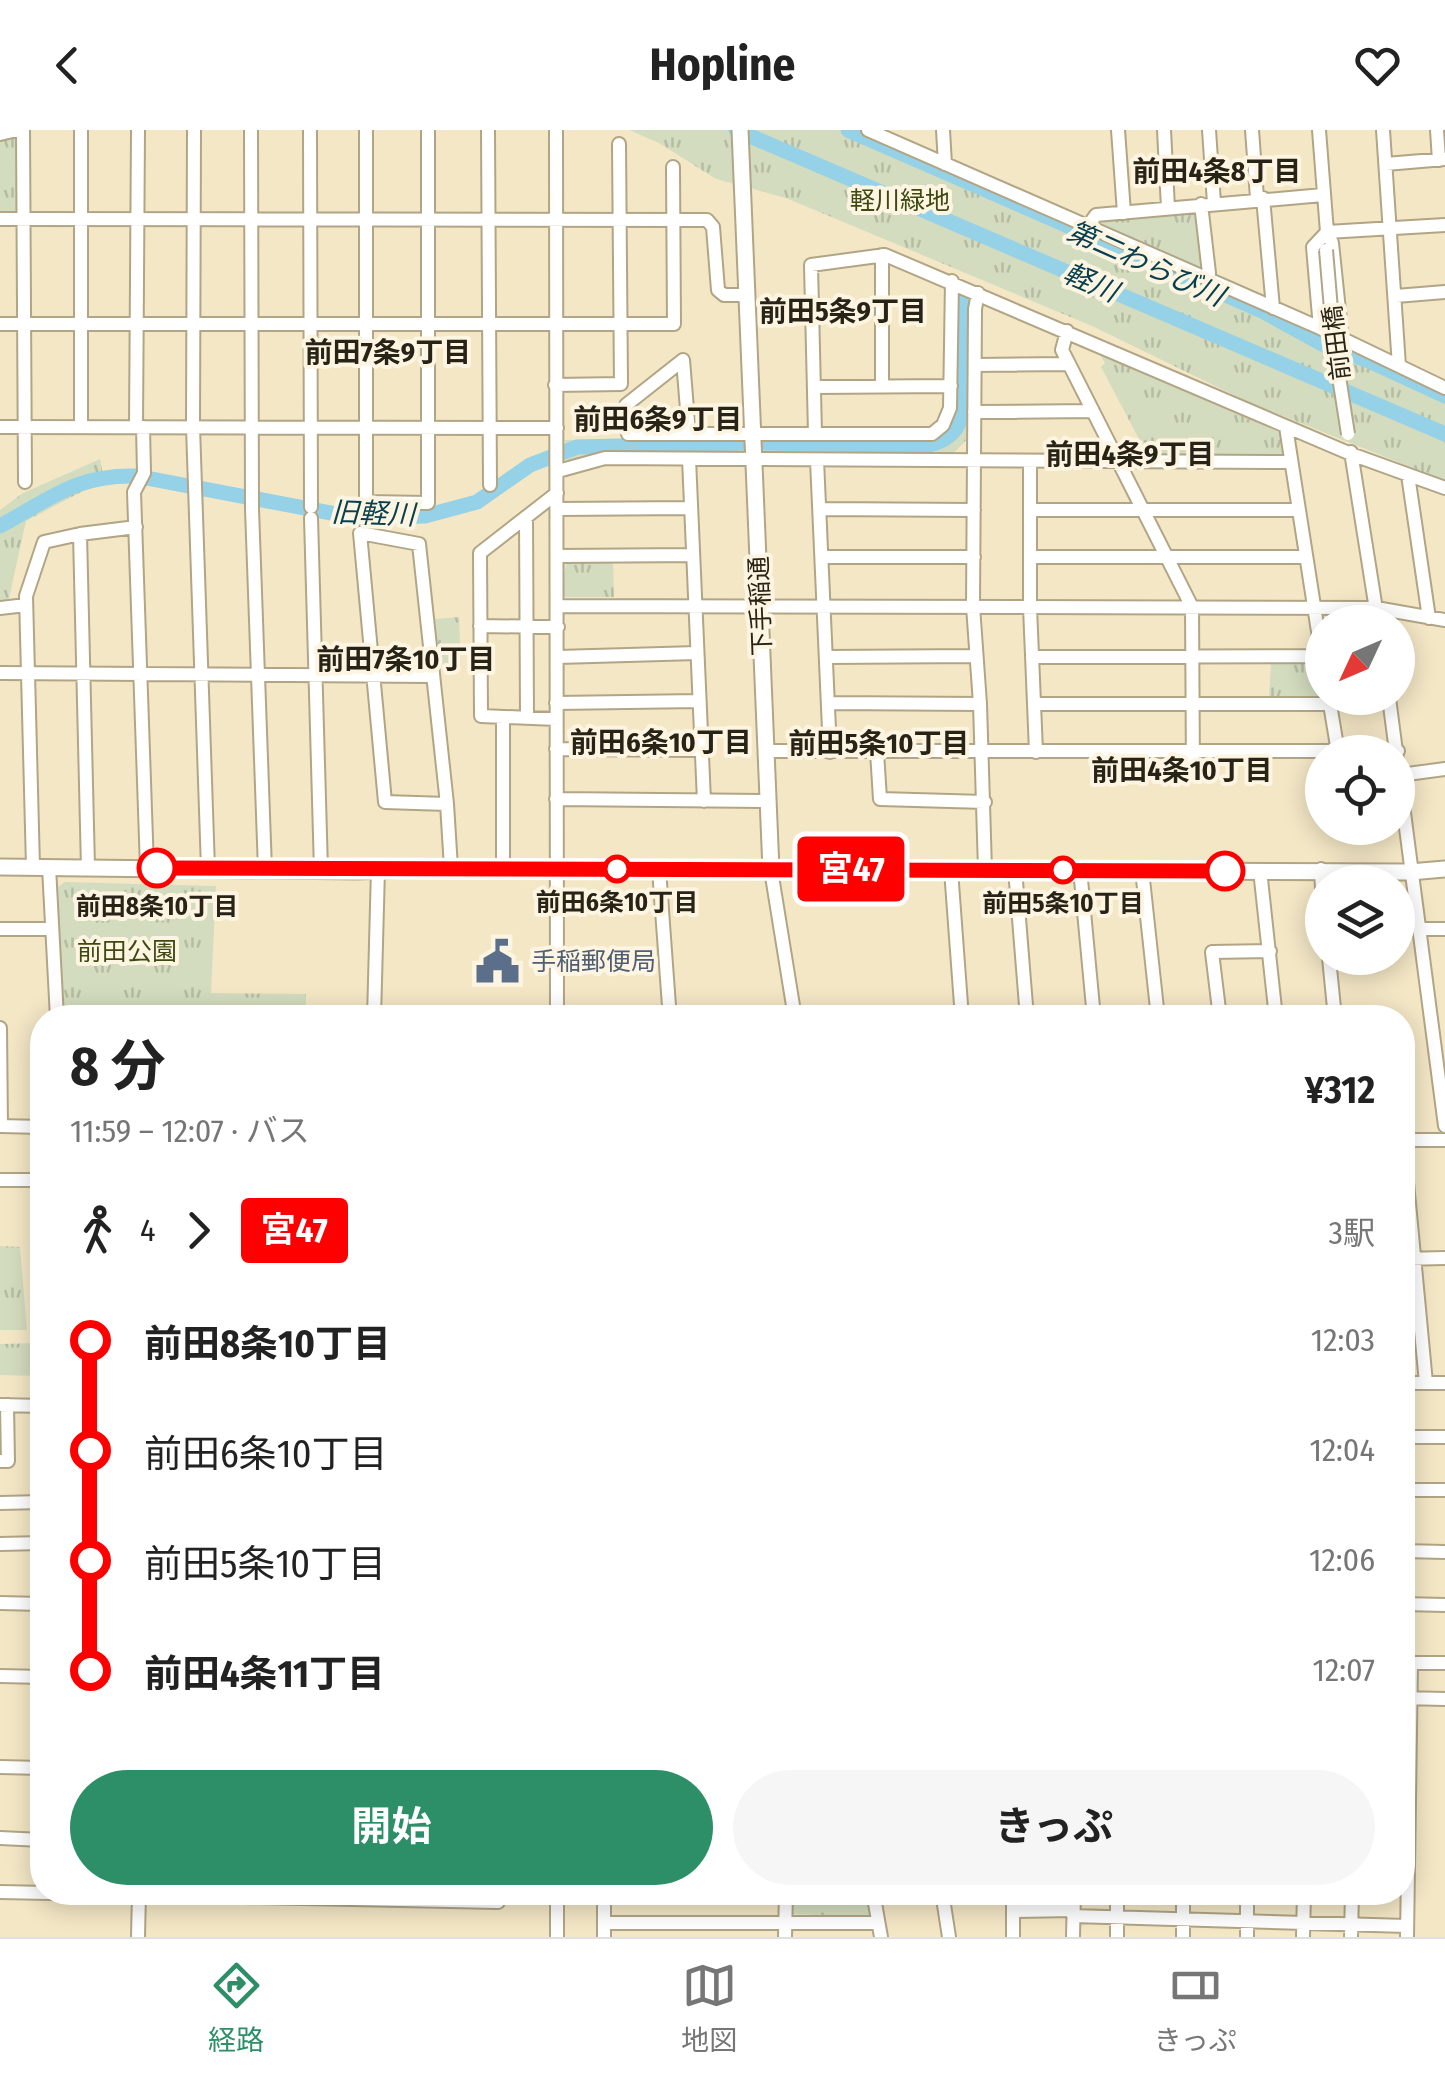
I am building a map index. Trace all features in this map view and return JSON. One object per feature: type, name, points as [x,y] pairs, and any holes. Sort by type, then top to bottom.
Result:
[{"type":"main road","name":"下手稲通","points":[[740,130],[771,870]]},
{"type":"main road","points":[[0,867],[1305,869]]},
{"type":"main road","points":[[1415,872],[1445,869]]},
{"type":"street","points":[[0,134],[20,130],[24,482]]},
{"type":"street","points":[[81,130],[81,427]]},
{"type":"street","points":[[138,130],[141,479],[134,492],[146,868]]},
{"type":"street","points":[[194,130],[193,427],[208,869]]},
{"type":"street","points":[[251,130],[252,509],[266,870]]},
{"type":"street","points":[[310,130],[309,428],[320,870]]},
{"type":"street","points":[[366,130],[366,502],[428,503],[428,130]]},
{"type":"street","points":[[488,130],[490,485]]},
{"type":"street","points":[[556,130],[557,1005]]},
{"type":"street","points":[[868,130],[1320,328],[1445,388]]},
{"type":"street","points":[[943,130],[946,164]]},
{"type":"street","points":[[1118,130],[1124,212]]},
{"type":"street","points":[[1164,130],[1168,208]]},
{"type":"street","points":[[1207,279],[1209,130]]},
{"type":"street","points":[[1252,130],[1273,308]]},
{"type":"street","points":[[1319,130],[1326,232],[1332,243],[1342,339]]},
{"type":"street","points":[[1383,130],[1398,366]]},
{"type":"street","points":[[1386,164],[1442,160],[1437,130]]},
{"type":"street","points":[[556,385],[621,384],[619,144]]},
{"type":"street","points":[[0,324],[674,324],[673,167]]},
{"type":"street","points":[[1088,226],[1096,215],[1323,195]]},
{"type":"street","points":[[0,219],[707,220],[713,227],[718,290],[724,295],[746,295]]},
{"type":"street","points":[[1320,328],[1313,246],[1326,232],[1445,225]]},
{"type":"street","name":"前田橋","points":[[1326,232],[1334,346],[1375,605]]},
{"type":"street","points":[[882,255],[882,386]]},
{"type":"street","points":[[815,434],[811,265],[882,255],[1351,454],[1445,488]]},
{"type":"street","points":[[689,434],[683,360],[626,406],[628,434],[689,434],[753,434],[815,434],[932,434],[948,418],[952,282]]},
{"type":"street","points":[[1396,296],[1445,292]]},
{"type":"street","points":[[978,293],[973,606],[985,802],[985,870]]},
{"type":"street","points":[[1066,330],[1062,350],[1192,607],[1193,770]]},
{"type":"street","points":[[975,365],[1070,364]]},
{"type":"street","points":[[814,387],[951,386]]},
{"type":"street","points":[[974,412],[1093,411]]},
{"type":"street","points":[[1286,426],[1314,605]]},
{"type":"street","points":[[0,427],[557,428]]},
{"type":"street","points":[[558,468],[605,458],[1290,462]]},
{"type":"street","points":[[689,459],[704,801]]},
{"type":"street","points":[[817,460],[830,752]]},
{"type":"street","points":[[1030,460],[1036,752]]},
{"type":"street","points":[[1408,475],[1429,618]]},
{"type":"street","points":[[556,719],[481,716],[480,553],[557,493]]},
{"type":"street","points":[[558,509],[691,508]]},
{"type":"street","points":[[820,508],[974,510]]},
{"type":"street","points":[[1030,510],[1298,510]]},
{"type":"street","points":[[526,517],[528,718]]},
{"type":"street","points":[[56,1005],[52,929],[41,867],[26,596],[44,542],[136,527]]},
{"type":"street","points":[[447,804],[385,802],[360,532],[419,544],[447,804],[451,868]]},
{"type":"street","points":[[80,534],[88,868]]},
{"type":"street","points":[[558,556],[693,556]]},
{"type":"street","points":[[1030,557],[1306,556]]},
{"type":"street","points":[[822,557],[974,557]]},
{"type":"street","points":[[0,608],[26,605]]},
{"type":"street","points":[[558,606],[1305,608]]},
{"type":"street","points":[[1415,617],[1445,620]]},
{"type":"street","points":[[480,626],[558,627]]},
{"type":"street","points":[[558,656],[697,653]]},
{"type":"street","points":[[826,656],[976,656]]},
{"type":"street","points":[[1032,657],[1305,656]]},
{"type":"street","points":[[0,673],[432,676]]},
{"type":"street","points":[[556,703],[699,701]]},
{"type":"street","points":[[1034,704],[1305,701]]},
{"type":"street","points":[[828,703],[980,704]]},
{"type":"street","points":[[503,717],[503,868]]},
{"type":"street","points":[[556,749],[701,750]]},
{"type":"street","points":[[764,752],[1305,752]]},
{"type":"street","points":[[878,752],[880,799],[985,802]]},
{"type":"street","points":[[1415,773],[1445,769]]},
{"type":"street","points":[[556,799],[766,801]]},
{"type":"street","points":[[374,1005],[378,868]]},
{"type":"street","points":[[660,869],[669,1005]]},
{"type":"street","name":"下手稲通","points":[[771,870],[793,1005]]},
{"type":"street","points":[[951,870],[961,1005]]},
{"type":"street","points":[[1016,870],[1026,1005]]},
{"type":"street","points":[[1080,870],[1093,1005]]},
{"type":"street","points":[[1142,870],[1157,1005]]},
{"type":"street","points":[[1260,870],[1275,1005]]},
{"type":"street","points":[[1415,900],[1441,1068],[1445,1126]]},
{"type":"street","points":[[0,929],[52,929]]},
{"type":"street","points":[[1420,929],[1445,929]]},
{"type":"street","points":[[1218,1005],[1212,952],[1270,950]]},
{"type":"street","points":[[1331,975],[1334,1005]]},
{"type":"street","points":[[0,1028],[1,1126],[30,1126]]},
{"type":"street","points":[[1415,1140],[1445,1140]]},
{"type":"street","points":[[0,1180],[30,1180]]},
{"type":"street","points":[[1415,1259],[1445,1258]]},
{"type":"street","points":[[1415,1307],[1426,1383]]},
{"type":"street","points":[[1415,1383],[1445,1383]]},
{"type":"street","points":[[0,1461],[8,1461],[4,1405],[30,1406]]},
{"type":"street","points":[[1415,1437],[1445,1437]]},
{"type":"street","points":[[1415,1490],[1445,1490]]},
{"type":"street","points":[[0,1502],[30,1502]]},
{"type":"street","points":[[0,1544],[30,1543]]},
{"type":"street","points":[[1415,1551],[1445,1552]]},
{"type":"street","points":[[0,1603],[30,1604]]},
{"type":"street","points":[[1415,1604],[1445,1605]]},
{"type":"street","points":[[1415,1663],[1445,1664]]},
{"type":"street","points":[[0,1676],[30,1677]]},
{"type":"street","points":[[1415,1698],[1445,1698]]},
{"type":"street","points":[[0,1767],[30,1768]]},
{"type":"street","points":[[0,1838],[30,1839]]},
{"type":"street","points":[[0,1892],[30,1892]]},
{"type":"street","points":[[138,1937],[139,1905]]},
{"type":"street","points":[[557,1905],[557,1937]]},
{"type":"street","points":[[785,1930],[786,1905]]},
{"type":"street","points":[[604,1930],[880,1930],[875,1905]]},
{"type":"street","points":[[944,1905],[949,1937]]},
{"type":"street","points":[[1013,1905],[1013,1937]]},
{"type":"street","points":[[1073,1905],[1073,1937]]},
{"type":"street","points":[[1116,1905],[1116,1937]]},
{"type":"street","points":[[1183,1905],[1183,1937]]},
{"type":"street","points":[[1247,1905],[1247,1937]]},
{"type":"street","points":[[1013,1911],[1116,1918],[1247,1920],[1304,1930],[1407,1931],[1407,1905]]},
{"type":"green space","name":"軽川緑地","points":[[629,130],[848,130],[1445,395],[1445,481],[1246,401],[1092,326],[786,198],[716,179],[659,143]]},
{"type":"green space","points":[[15,134],[20,215],[0,214],[0,140]]},
{"type":"green space","points":[[1198,211],[1204,265],[1200,269],[1099,226],[1105,220]]},
{"type":"green space","points":[[955,287],[974,297],[971,435],[949,458],[600,456],[567,465],[565,440],[933,437],[948,422]]},
{"type":"green space","points":[[1099,353],[1283,434],[1284,458],[1148,456],[1101,367],[1105,363]]},
{"type":"green space","points":[[100,459],[104,480],[26,521],[8,603],[0,604],[0,510],[23,493]]},
{"type":"green space","points":[[566,562],[613,563],[614,597],[566,597],[562,594]]},
{"type":"green space","points":[[459,617],[461,666],[440,667],[435,619]]},
{"type":"green space","points":[[1271,663],[1305,663],[1305,699],[1269,698]]},
{"type":"green space","name":"前田公園","points":[[65,882],[216,886],[211,993],[306,994],[306,1005],[64,1005],[56,888]]},
{"type":"green space","points":[[0,1246],[20,1247],[27,1330],[0,1330]]},
{"type":"green space","points":[[30,1343],[30,1376],[0,1375],[0,1344]]},
{"type":"green space","points":[[793,1905],[869,1905],[870,1914],[868,1917],[793,1914]]},
{"type":"waterway","name":"軽川","points":[[736,130],[1445,434]]},
{"type":"waterway","name":"第二わらび川","points":[[848,130],[1264,312],[1322,344],[1445,396]]},
{"type":"waterway","name":"旧軽川","points":[[761,443],[925,446],[948,437],[958,425],[963,401],[962,296]]},
{"type":"waterway","name":"旧軽川","points":[[0,526],[65,490],[115,476],[136,476],[357,518],[425,516],[477,502],[530,465],[577,447],[745,443]]},
{"type":"bus line","name":"宮47","points":[[157,868],[1225,871]]},
{"type":"place","name":"前田8条10丁目","points":[[157,868]]},
{"type":"place","name":"前田6条10丁目","points":[[617,869]]},
{"type":"place","name":"前田5条10丁目","points":[[1063,870]]},
{"type":"place","name":"手稲郵便局","points":[[498,961]]},
{"type":"district","name":"前田4条8丁目","points":[[1217,171]]},
{"type":"district","name":"前田5条9丁目","points":[[843,311]]},
{"type":"district","name":"前田7条9丁目","points":[[388,352]]},
{"type":"district","name":"前田6条9丁目","points":[[658,419]]},
{"type":"district","name":"前田4条9丁目","points":[[1130,454]]},
{"type":"district","name":"前田7条10丁目","points":[[406,659]]},
{"type":"district","name":"前田6条10丁目","points":[[661,742]]},
{"type":"district","name":"前田5条10丁目","points":[[879,743]]},
{"type":"district","name":"前田4条10丁目","points":[[1182,770]]}]
